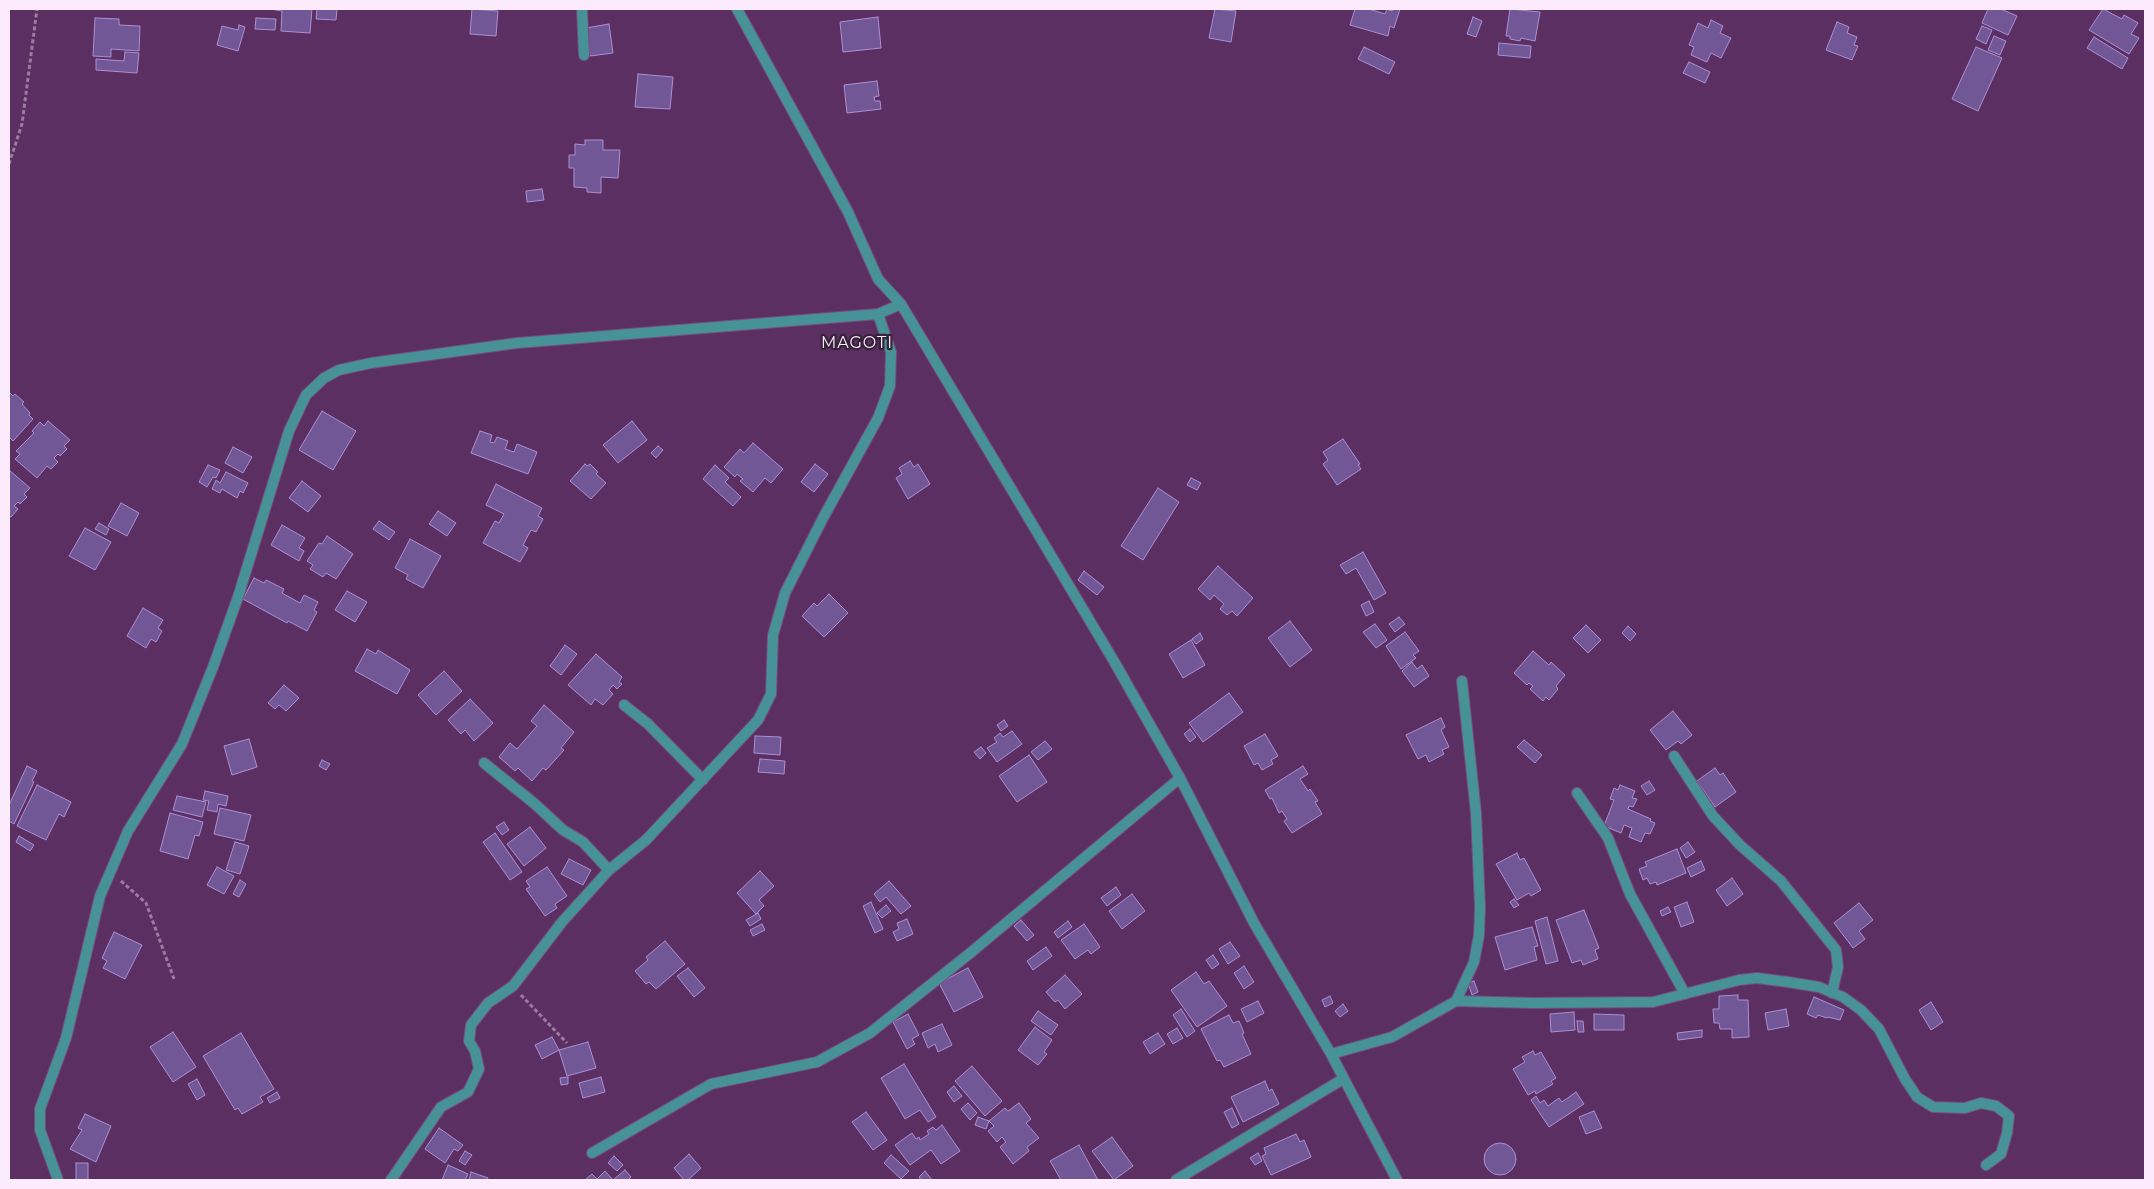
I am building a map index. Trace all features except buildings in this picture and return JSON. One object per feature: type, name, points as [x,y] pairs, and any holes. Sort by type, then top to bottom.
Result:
[{"type":"street","points":[[582,9],[584,55]]},
{"type":"street","points":[[737,9],[848,212],[878,279],[900,304],[1114,663],[1180,778],[1254,924],[1331,1054],[1342,1079],[1397,1180]]},
{"type":"street","points":[[58,1180],[40,1130],[40,1109],[66,1038],[100,896],[128,831],[182,744],[213,667],[238,597],[289,431],[306,395],[324,378],[339,370],[371,363],[517,343],[878,314],[900,304]]},
{"type":"street","points":[[391,1180],[441,1107],[468,1092],[479,1069],[475,1051],[469,1041],[471,1025],[488,1003],[513,986],[562,922],[609,870],[646,840],[703,780],[758,720],[766,706],[771,689],[773,635],[784,593],[878,418],[886,399],[892,372],[892,352],[878,314]]},
{"type":"street","points":[[1456,1002],[1474,962],[1479,935],[1480,907],[1476,813],[1462,681]]},
{"type":"street","points":[[624,705],[648,724],[703,780]]},
{"type":"street","points":[[1674,756],[1713,816],[1740,845],[1780,881],[1836,950],[1838,967],[1832,993]]},
{"type":"street","points":[[484,763],[536,804],[564,830],[582,842],[609,870]]},
{"type":"street","points":[[592,1153],[711,1084],[817,1062],[870,1033],[977,948],[1180,778]]},
{"type":"street","points":[[1577,793],[1608,838],[1630,894],[1685,994]]},
{"type":"street","points":[[1331,1054],[1392,1037],[1456,1002],[1653,1002],[1739,980],[1757,978],[1819,987],[1843,997],[1861,1010],[1879,1029],[1905,1079],[1917,1097],[1933,1106],[1965,1108],[1981,1103],[1996,1106],[2009,1116],[2008,1134],[2001,1154],[1986,1165]]},
{"type":"street","points":[[1176,1180],[1342,1079]]},
{"type":"path","points":[[9,164],[22,124],[37,9]]},
{"type":"path","points":[[110,870],[146,903],[174,979]]},
{"type":"path","points":[[513,986],[567,1043]]},
{"type":"district","name":"MAGOTI","points":[[857,343]]}]
